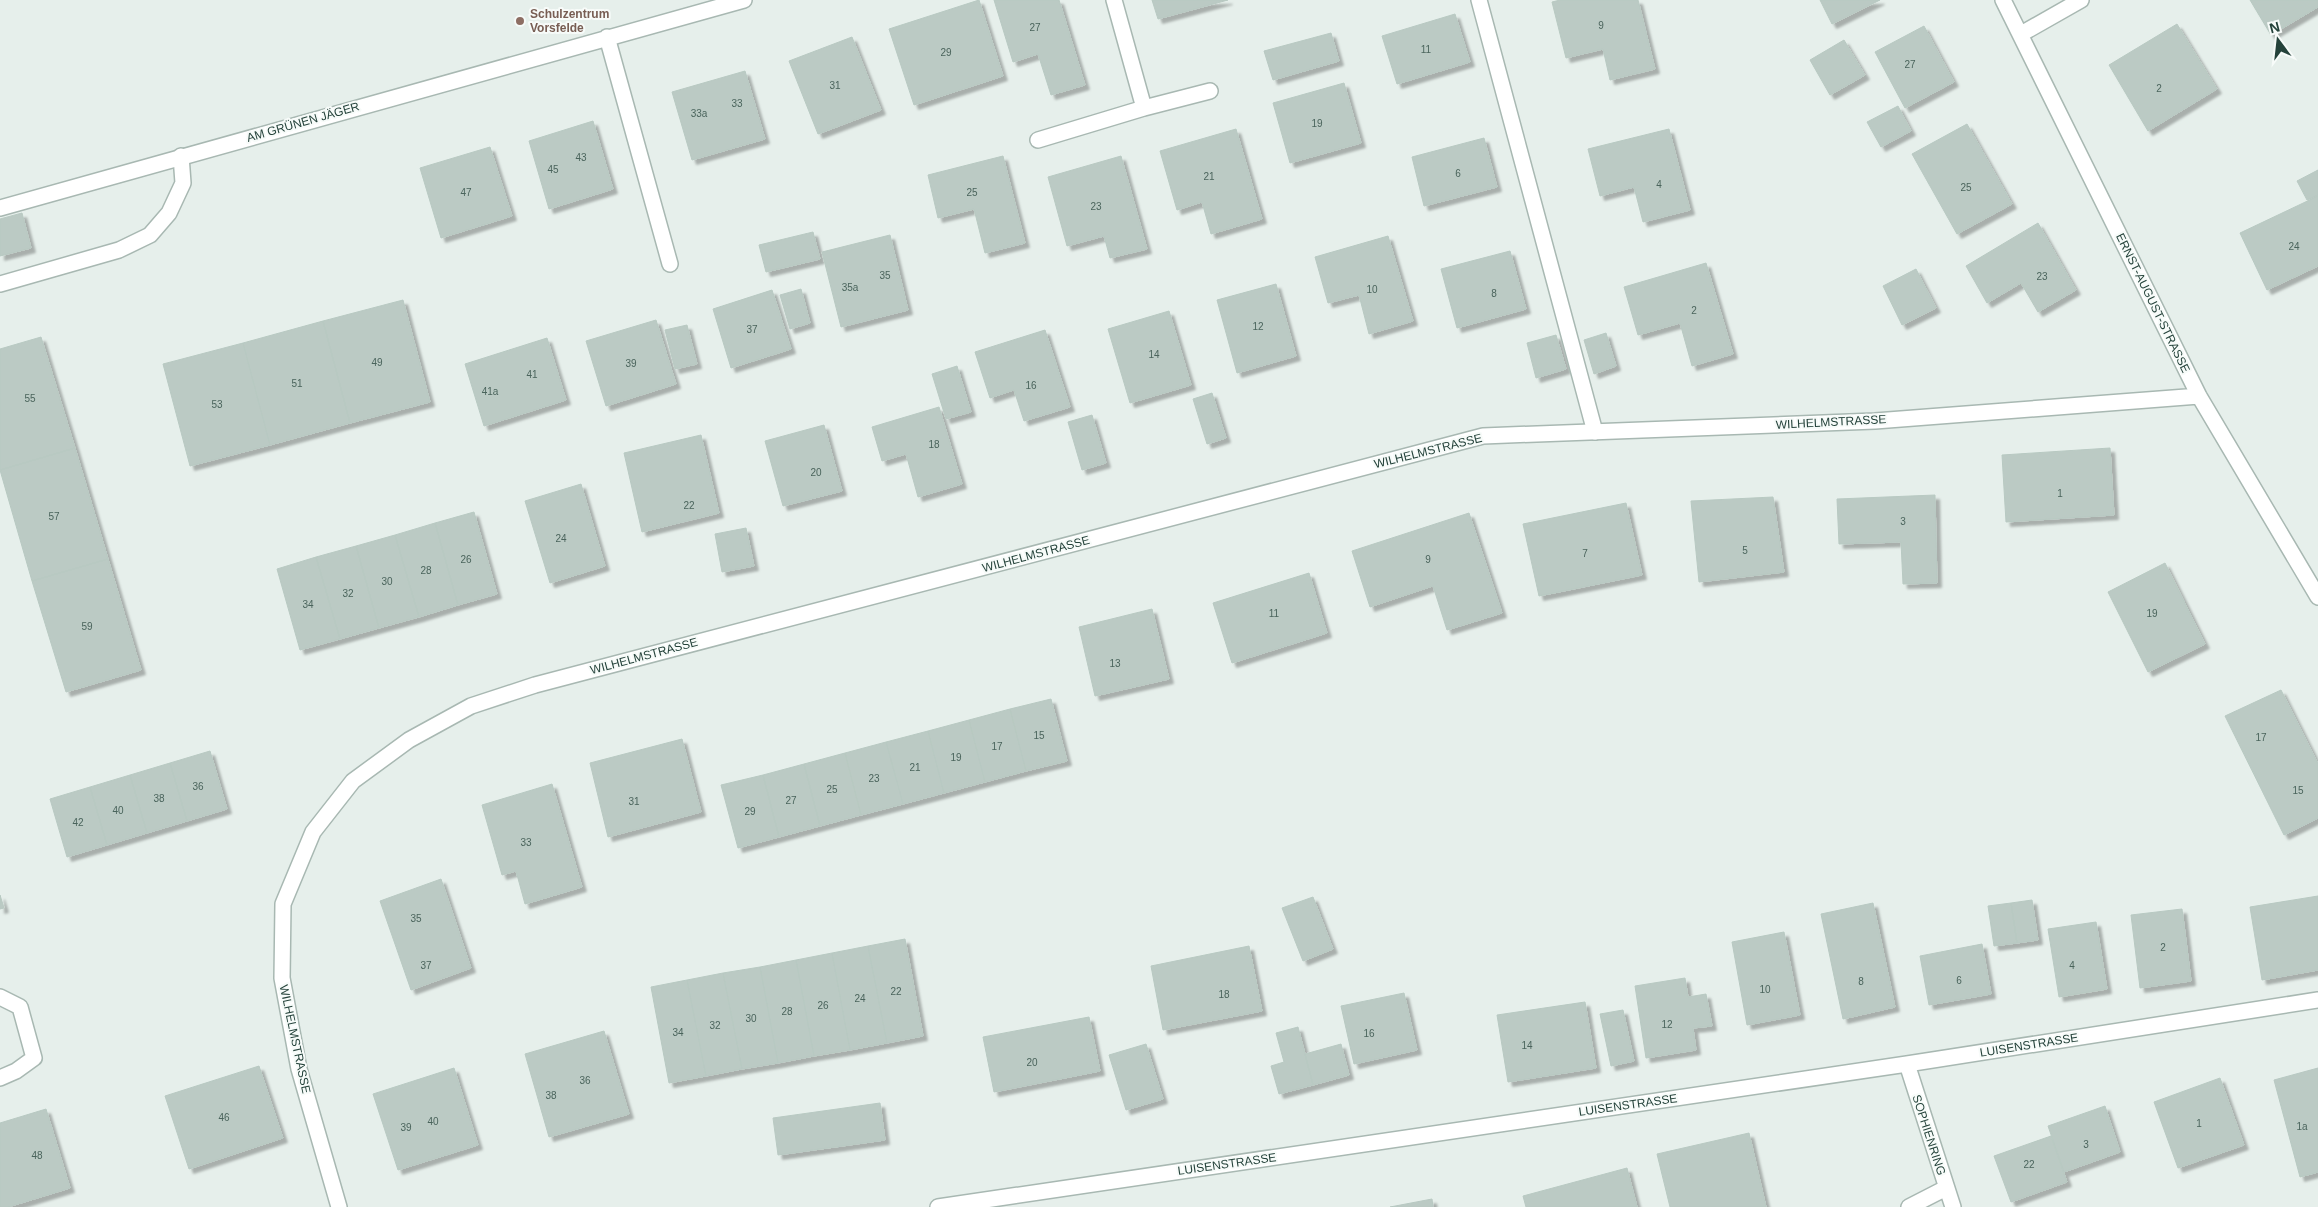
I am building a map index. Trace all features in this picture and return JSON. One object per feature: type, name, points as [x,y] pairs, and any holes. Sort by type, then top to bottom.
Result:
[{"type":"street","name":"AM GRÜNEN JÄGER","points":[[0,208],[744,0]]},
{"type":"street","points":[[1114,0],[1144,108]]},
{"type":"street","points":[[1479,0],[1595,432]]},
{"type":"street","name":"ERNST-AUGUST-STRASSE","points":[[2003,0],[2199,396],[2318,597]]},
{"type":"street","points":[[2021,34],[2081,0]]},
{"type":"street","points":[[607,37],[670,264]]},
{"type":"street","points":[[1038,140],[1144,108],[1210,91]]},
{"type":"street","points":[[0,284],[119,250],[150,235],[170,213],[183,183],[181,156]]},
{"type":"street","name":"WILHELMSTRASSE","points":[[339,1207],[299,1069],[282,978],[283,904],[313,832],[353,781],[408,740],[471,706],[535,685],[1483,436],[1875,421],[2199,396]]},
{"type":"street","points":[[0,997],[20,1007],[34,1058],[16,1071],[0,1078]]},
{"type":"street","name":"LUISENSTRASSE","points":[[938,1207],[970,1204],[1907,1064],[2318,1000]]},
{"type":"street","name":"SOPHIENRING","points":[[1907,1064],[1953,1207]]},
{"type":"street","points":[[1909,1207],[1946,1188]]},
{"type":"building","points":[[979,0],[1003,76],[914,105],[889,29]]},
{"type":"building","points":[[994,0],[1059,0],[1085,85],[1051,95],[1038,54],[1013,62]]},
{"type":"building","points":[[1152,0],[1228,0],[1158,19]]},
{"type":"building","points":[[1560,0],[1638,0],[1655,69],[1610,80],[1603,49],[1566,58],[1552,2]]},
{"type":"building","points":[[1820,0],[1880,0],[1832,24]]},
{"type":"building","points":[[2250,0],[2318,0],[2318,7],[2271,35]]},
{"type":"building","points":[[1455,14],[1470,62],[1397,84],[1382,36]]},
{"type":"building","points":[[2177,24],[2217,89],[2148,131],[2109,65]]},
{"type":"building","points":[[1924,26],[1954,82],[1905,108],[1875,52]]},
{"type":"building","points":[[1331,33],[1339,61],[1273,80],[1264,51]]},
{"type":"building","points":[[852,37],[881,110],[818,134],[789,61]]},
{"type":"building","points":[[1844,40],[1865,75],[1830,95],[1810,60]]},
{"type":"building","points":[[745,71],[765,139],[692,160],[672,92]]},
{"type":"building","points":[[1344,83],[1361,143],[1290,163],[1273,103]]},
{"type":"building","points":[[1898,106],[1911,131],[1881,147],[1867,122]]},
{"type":"building","points":[[593,121],[613,189],[549,209],[529,141]]},
{"type":"building","points":[[1967,124],[2012,204],[1957,234],[1912,154]]},
{"type":"building","points":[[1236,129],[1262,219],[1211,234],[1202,202],[1177,210],[1160,151]]},
{"type":"building","points":[[1669,129],[1690,210],[1643,222],[1634,187],[1600,196],[1588,149]]},
{"type":"building","points":[[1484,138],[1497,187],[1424,206],[1412,157]]},
{"type":"building","points":[[490,147],[512,216],[441,238],[420,168]]},
{"type":"building","points":[[1003,156],[1025,243],[985,253],[974,209],[938,218],[928,175]]},
{"type":"building","points":[[1121,156],[1147,249],[1110,258],[1104,236],[1067,246],[1048,177]]},
{"type":"building","points":[[2318,170],[2318,195],[2307,200],[2297,181]]},
{"type":"building","points":[[2318,196],[2318,266],[2267,290],[2240,233]]},
{"type":"building","points":[[22,213],[31,248],[0,256],[0,219]]},
{"type":"building","points":[[2038,223],[2076,290],[2038,312],[2021,283],[1987,303],[1966,266]]},
{"type":"building","points":[[813,232],[820,259],[766,272],[759,245]]},
{"type":"building","points":[[890,235],[908,310],[841,327],[822,252]]},
{"type":"building","points":[[1388,236],[1413,321],[1369,334],[1359,295],[1328,303],[1315,257]]},
{"type":"building","points":[[1510,251],[1526,309],[1457,328],[1441,269]]},
{"type":"building","points":[[1706,263],[1733,354],[1692,366],[1680,323],[1638,335],[1624,287]]},
{"type":"building","points":[[1916,269],[1936,308],[1902,325],[1883,286]]},
{"type":"building","points":[[1276,284],[1296,356],[1237,373],[1217,300]]},
{"type":"building","points":[[801,289],[810,323],[790,329],[780,295]]},
{"type":"building","points":[[772,290],[791,349],[731,368],[713,309]]},
{"type":"building","points":[[403,300],[430,402],[350,423],[323,321]]},
{"type":"building","points":[[1169,311],[1191,385],[1130,403],[1108,329]]},
{"type":"building","points":[[656,320],[676,384],[606,406],[586,341]]},
{"type":"building","points":[[323,321],[350,423],[270,445],[243,343]]},
{"type":"building","points":[[687,325],[697,364],[675,369],[665,330]]},
{"type":"building","points":[[1045,330],[1070,407],[1024,421],[1014,390],[990,398],[975,352]]},
{"type":"building","points":[[1606,333],[1616,366],[1594,374],[1584,340]]},
{"type":"building","points":[[1556,335],[1566,369],[1536,378],[1527,343]]},
{"type":"building","points":[[41,337],[75,448],[0,470],[0,349]]},
{"type":"building","points":[[547,338],[566,400],[484,426],[465,364]]},
{"type":"building","points":[[243,343],[270,445],[190,466],[163,364]]},
{"type":"building","points":[[957,366],[971,412],[946,419],[932,374]]},
{"type":"building","points":[[1212,393],[1226,438],[1207,444],[1193,399]]},
{"type":"building","points":[[939,407],[962,484],[918,497],[906,454],[882,461],[872,427]]},
{"type":"building","points":[[1092,415],[1106,463],[1082,470],[1068,422]]},
{"type":"building","points":[[824,425],[842,491],[783,506],[765,441]]},
{"type":"building","points":[[701,435],[719,513],[642,532],[624,453]]},
{"type":"building","points":[[75,448],[108,559],[32,581],[0,470]]},
{"type":"building","points":[[2110,448],[2114,515],[2006,522],[2002,455]]},
{"type":"building","points":[[581,484],[605,566],[550,583],[525,501]]},
{"type":"building","points":[[1935,495],[1937,583],[1903,584],[1901,542],[1839,544],[1837,499]]},
{"type":"building","points":[[1773,497],[1784,572],[1699,582],[1691,501]]},
{"type":"building","points":[[1626,503],[1642,575],[1539,596],[1523,524]]},
{"type":"building","points":[[474,512],[497,594],[458,605],[435,523]]},
{"type":"building","points":[[1469,513],[1502,613],[1447,630],[1433,586],[1370,607],[1352,551]]},
{"type":"building","points":[[435,523],[458,605],[419,617],[395,535]]},
{"type":"building","points":[[746,528],[754,566],[722,572],[715,534]]},
{"type":"building","points":[[395,535],[419,617],[379,628],[356,546]]},
{"type":"building","points":[[356,546],[379,628],[340,639],[316,557]]},
{"type":"building","points":[[316,557],[340,639],[300,650],[277,569]]},
{"type":"building","points":[[108,559],[141,670],[66,692],[32,581]]},
{"type":"building","points":[[2165,563],[2205,644],[2148,672],[2108,592]]},
{"type":"building","points":[[1309,573],[1327,633],[1232,663],[1213,603]]},
{"type":"building","points":[[1152,609],[1169,679],[1095,696],[1079,627]]},
{"type":"building","points":[[2281,690],[2318,764],[2318,818],[2284,835],[2225,716]]},
{"type":"building","points":[[1051,699],[1067,761],[1026,771],[1010,709]]},
{"type":"building","points":[[1010,709],[1026,771],[985,782],[969,720]]},
{"type":"building","points":[[969,720],[985,782],[944,793],[928,731]]},
{"type":"building","points":[[928,731],[944,793],[903,804],[886,742]]},
{"type":"building","points":[[682,739],[701,812],[608,837],[590,763]]},
{"type":"building","points":[[886,742],[903,804],[861,815],[845,753]]},
{"type":"building","points":[[210,751],[227,809],[187,821],[170,763]]},
{"type":"building","points":[[845,753],[861,815],[820,826],[804,764]]},
{"type":"building","points":[[170,763],[187,821],[147,833],[130,775]]},
{"type":"building","points":[[804,764],[820,826],[779,837],[763,775]]},
{"type":"building","points":[[130,775],[147,833],[107,845],[90,787]]},
{"type":"building","points":[[763,775],[779,837],[738,848],[721,785]]},
{"type":"building","points":[[552,784],[582,887],[525,904],[516,871],[502,875],[482,805]]},
{"type":"building","points":[[90,787],[107,845],[67,857],[50,799]]},
{"type":"building","points":[[441,879],[471,968],[411,990],[380,901]]},
{"type":"building","points":[[0,895],[4,908],[0,909]]},
{"type":"building","points":[[2318,896],[2318,970],[2262,980],[2250,907]]},
{"type":"building","points":[[1313,897],[1333,949],[1303,961],[1282,908]]},
{"type":"building","points":[[2032,900],[2038,940],[2017,943],[2011,903]]},
{"type":"building","points":[[1873,903],[1895,1007],[1843,1019],[1821,914]]},
{"type":"building","points":[[2011,903],[2017,943],[1994,946],[1988,906]]},
{"type":"building","points":[[2182,909],[2191,981],[2140,988],[2131,915]]},
{"type":"building","points":[[2096,922],[2107,989],[2059,997],[2048,929]]},
{"type":"building","points":[[1784,932],[1800,1015],[1747,1025],[1732,942]]},
{"type":"building","points":[[905,939],[923,1036],[887,1043],[868,946]]},
{"type":"building","points":[[1982,944],[1991,994],[1929,1005],[1920,956]]},
{"type":"building","points":[[868,946],[887,1043],[850,1050],[832,953]]},
{"type":"building","points":[[1249,946],[1262,1011],[1163,1030],[1151,966]]},
{"type":"building","points":[[832,953],[850,1050],[814,1056],[796,960]]},
{"type":"building","points":[[796,960],[814,1056],[778,1063],[760,967]]},
{"type":"building","points":[[760,967],[778,1063],[742,1069],[723,973]]},
{"type":"building","points":[[723,973],[742,1069],[706,1076],[687,980]]},
{"type":"building","points":[[1685,978],[1688,997],[1706,994],[1712,1026],[1693,1028],[1696,1050],[1646,1058],[1635,986]]},
{"type":"building","points":[[687,980],[706,1076],[669,1083],[651,987]]},
{"type":"building","points":[[1404,993],[1417,1050],[1354,1064],[1341,1006]]},
{"type":"building","points":[[1585,1002],[1596,1068],[1508,1082],[1497,1015]]},
{"type":"building","points":[[1623,1010],[1634,1061],[1611,1066],[1600,1014]]},
{"type":"building","points":[[1089,1017],[1100,1071],[994,1092],[983,1037]]},
{"type":"building","points":[[1298,1027],[1313,1085],[1279,1094],[1271,1066],[1284,1062],[1276,1033]]},
{"type":"building","points":[[604,1031],[629,1114],[549,1137],[525,1054]]},
{"type":"building","points":[[1146,1044],[1163,1099],[1126,1110],[1109,1055]]},
{"type":"building","points":[[1341,1044],[1349,1075],[1313,1085],[1305,1054]]},
{"type":"building","points":[[259,1066],[283,1138],[189,1169],[165,1096]]},
{"type":"building","points":[[454,1068],[478,1145],[398,1170],[373,1094]]},
{"type":"building","points":[[2318,1068],[2318,1172],[2300,1177],[2274,1080]]},
{"type":"building","points":[[2220,1078],[2244,1145],[2178,1168],[2154,1102]]},
{"type":"building","points":[[880,1103],[885,1140],[778,1155],[773,1118]]},
{"type":"building","points":[[2105,1106],[2120,1152],[2064,1172],[2048,1126]]},
{"type":"building","points":[[46,1109],[70,1188],[8,1207],[0,1207],[0,1123]]},
{"type":"building","points":[[1749,1133],[1766,1207],[1670,1207],[1657,1154]]},
{"type":"building","points":[[2051,1136],[2067,1182],[2011,1202],[1994,1156]]},
{"type":"building","points":[[1627,1168],[1637,1207],[1526,1207],[1523,1196]]},
{"type":"building","points":[[1432,1199],[1433,1207],[1390,1207]]},
{"type":"place","name":"Schulzentrum Vorsfelde","points":[[520,21]]}]
